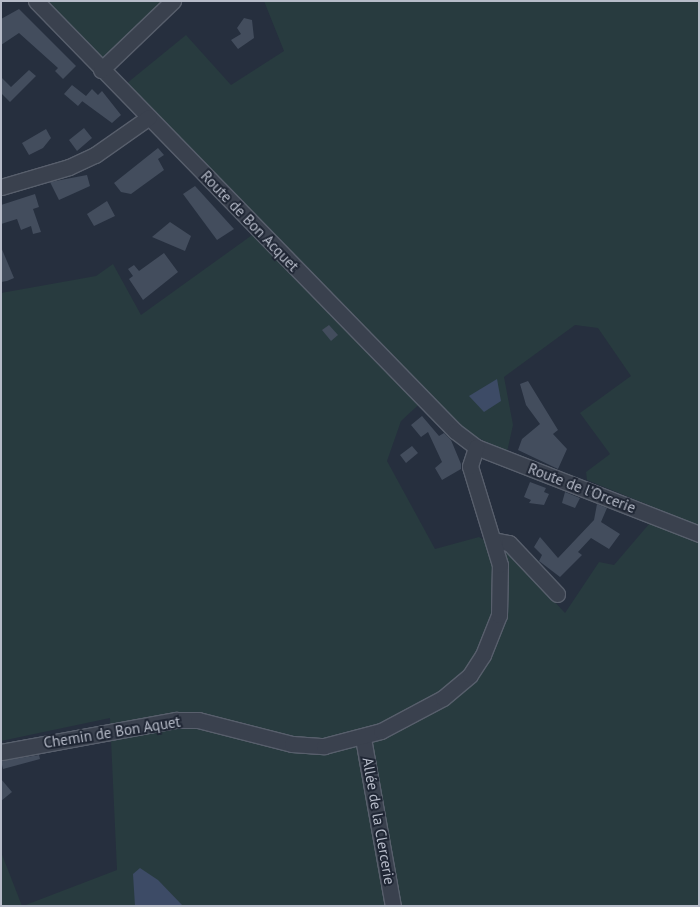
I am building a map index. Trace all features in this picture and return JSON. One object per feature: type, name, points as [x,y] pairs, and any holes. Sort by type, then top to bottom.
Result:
[{"type":"street","name":"Route de Bon Acquet","points":[[36,1],[471,443]]},
{"type":"street","points":[[102,70],[173,1]]},
{"type":"street","points":[[1,187],[78,163],[149,117]]},
{"type":"street","name":"Route de l'Orcerie","points":[[471,443],[699,534]]},
{"type":"street","name":"Chemin de Bon Aquet","points":[[1,752],[176,720],[198,720],[306,746],[362,738],[443,698],[470,675],[484,655],[499,615],[501,590],[493,540],[470,466],[471,443]]},
{"type":"street","points":[[493,540],[509,544],[557,594]]},
{"type":"street","name":"Allée de la Clercerie","points":[[362,738],[393,906]]},
{"type":"green space","points":[[45,1],[164,1],[102,60]]},
{"type":"green space","points":[[264,1],[699,1],[699,538],[694,540],[699,541],[699,906],[23,906],[117,870],[110,718],[1,741],[1,293],[96,276],[113,264],[141,315],[266,225],[126,84],[186,35],[231,85],[284,51]],"holes":[[[575,325],[598,328],[631,376],[580,413],[610,454],[586,472],[587,480],[661,510],[614,565],[599,562],[565,613],[513,557],[479,537],[435,549],[387,461],[401,421],[429,395],[468,433],[507,452],[513,425],[504,377]]]},
{"type":"green space","points":[[1,852],[22,906],[1,906]]},
{"type":"water","points":[[497,379],[501,401],[484,412],[469,396]]},
{"type":"water","points":[[140,868],[158,880],[183,906],[135,906],[133,874]]},
{"type":"building","points":[[19,9],[76,66],[63,79],[55,71],[58,68],[19,33],[1,45],[1,19]]},
{"type":"building","points":[[244,18],[252,20],[254,38],[238,49],[231,40],[241,34],[237,28]]},
{"type":"building","points":[[29,70],[36,76],[10,102],[1,93],[1,77],[11,87]]},
{"type":"building","points":[[72,85],[86,96],[92,89],[98,95],[102,91],[121,115],[112,123],[82,101],[78,106],[64,94]]},
{"type":"building","points":[[84,128],[92,138],[77,151],[69,140]]},
{"type":"building","points":[[46,129],[51,138],[43,148],[29,155],[22,143]]},
{"type":"building","points":[[158,148],[164,155],[158,159],[164,170],[131,194],[121,192],[114,183]]},
{"type":"building","points":[[87,175],[90,186],[59,200],[50,182]]},
{"type":"building","points":[[195,186],[234,229],[217,240],[183,194]]},
{"type":"building","points":[[35,194],[39,207],[33,209],[41,232],[33,234],[31,226],[21,230],[17,219],[1,224],[1,205]]},
{"type":"building","points":[[107,201],[115,216],[94,226],[87,214]]},
{"type":"building","points":[[170,222],[191,236],[185,251],[152,237]]},
{"type":"building","points":[[1,247],[14,278],[1,282]]},
{"type":"building","points":[[164,253],[178,272],[143,300],[129,279],[133,276],[128,269],[134,265],[139,271]]},
{"type":"building","points":[[329,325],[338,335],[331,341],[322,330]]},
{"type":"building","points":[[528,381],[558,430],[553,434],[567,449],[558,469],[518,450],[522,439],[540,424],[526,405],[520,384]]},
{"type":"building","points":[[422,416],[439,436],[444,433],[451,440],[461,464],[461,469],[442,480],[435,468],[442,462],[428,432],[421,437],[411,425]]},
{"type":"building","points":[[412,446],[418,453],[406,463],[400,455]]},
{"type":"building","points":[[530,482],[546,488],[544,492],[549,494],[544,505],[529,503],[531,500],[524,497]]},
{"type":"building","points":[[565,492],[580,498],[575,508],[562,503]]},
{"type":"building","points":[[597,504],[607,508],[601,522],[620,534],[609,549],[591,538],[578,552],[582,555],[560,577],[539,561],[542,555],[534,547],[540,537],[558,558],[594,520]]},
{"type":"building","points":[[39,755],[40,759],[3,769],[1,761]]},
{"type":"building","points":[[1,779],[12,792],[1,801]]}]
